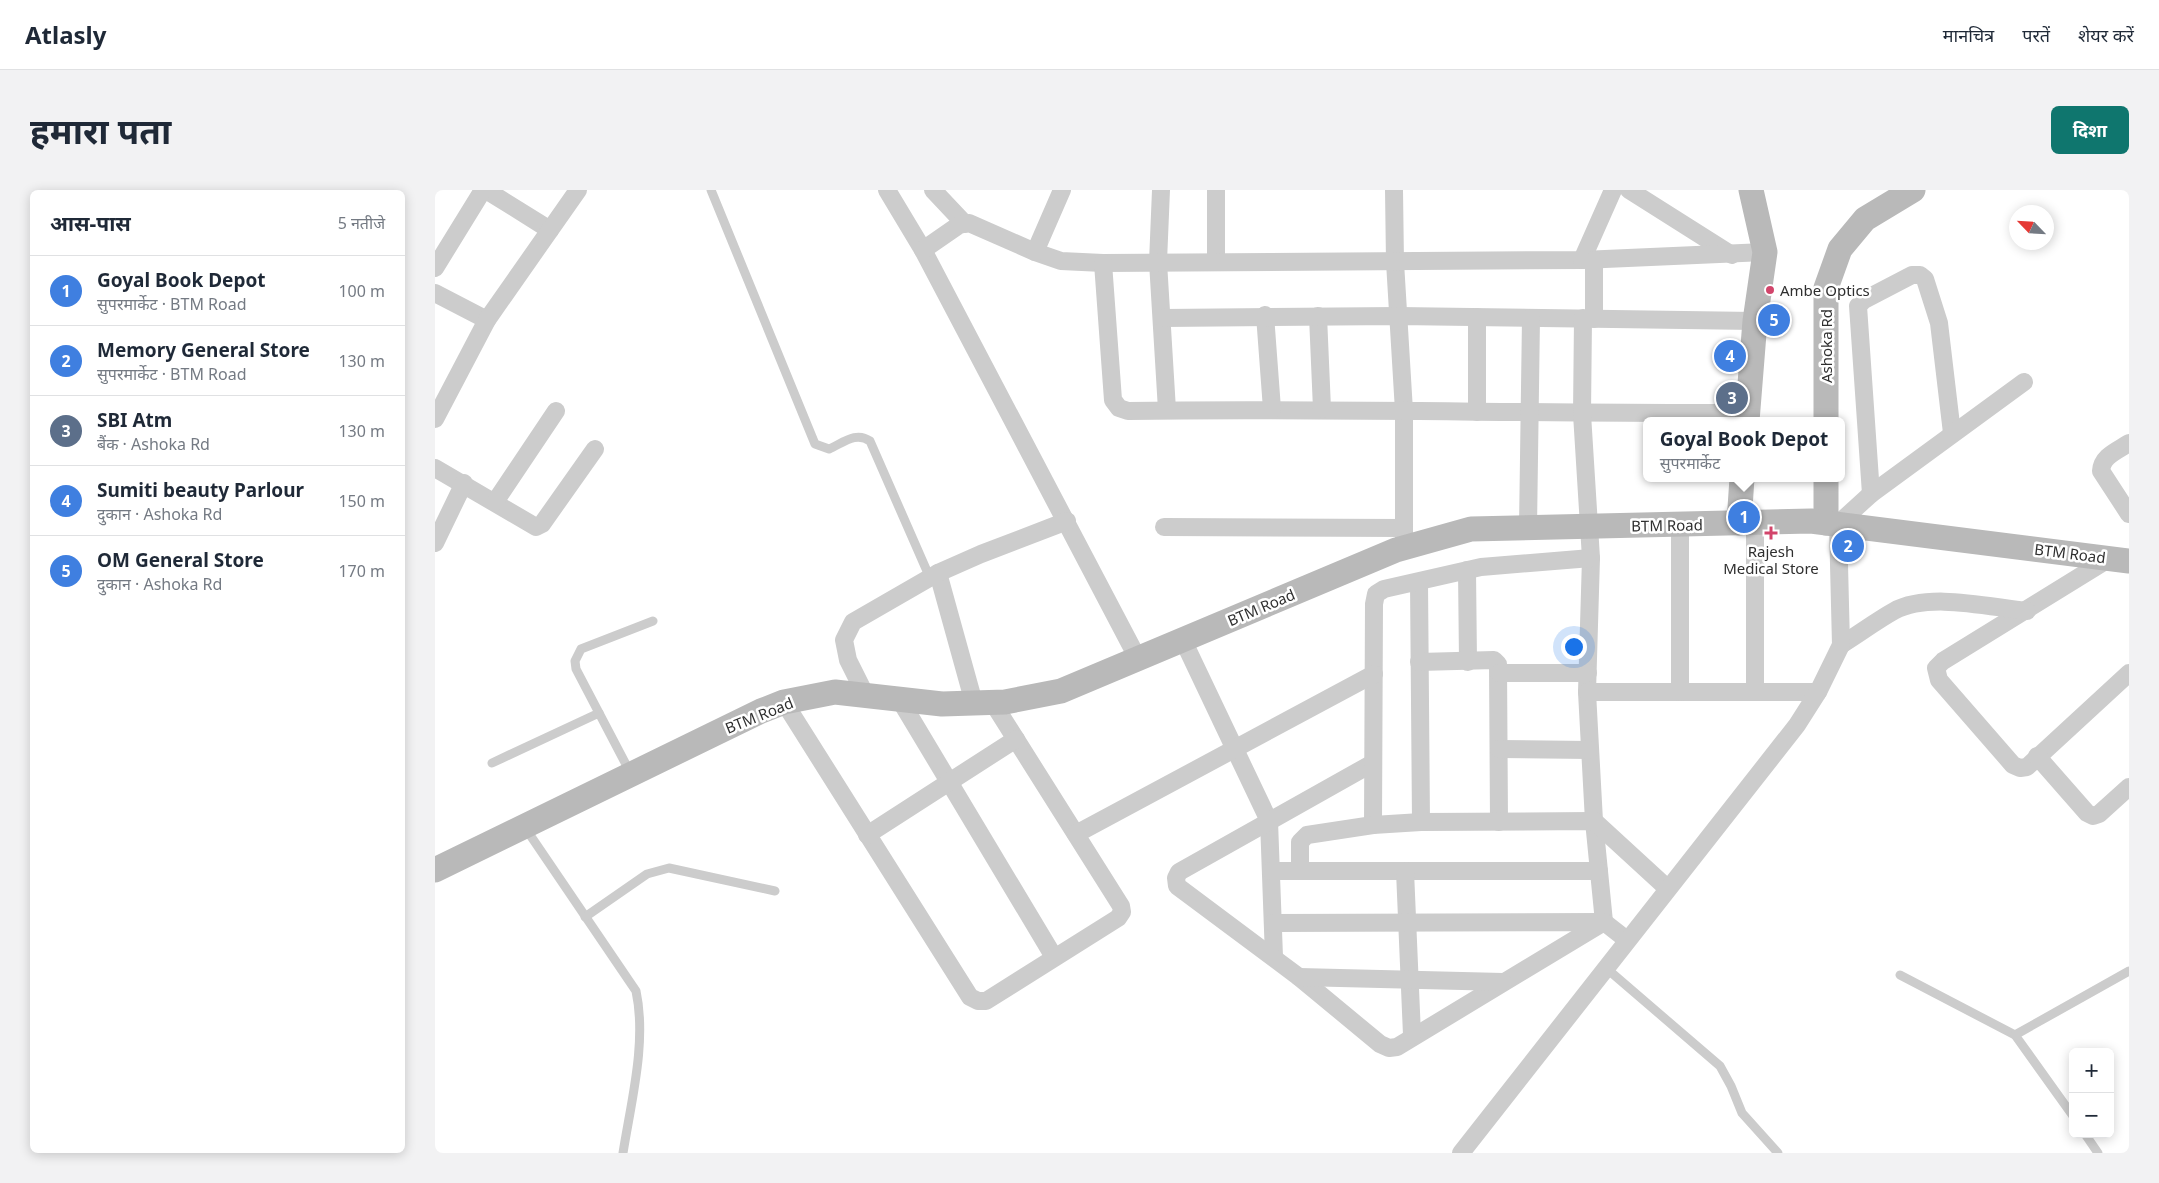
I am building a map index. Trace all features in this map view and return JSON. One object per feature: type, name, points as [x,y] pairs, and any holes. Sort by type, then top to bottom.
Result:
[{"type":"street","points":[[435,268],[485,190],[550,230]]},
{"type":"street","points":[[435,419],[487,320],[578,190]]},
{"type":"street","points":[[887,190],[923,250],[1138,659]]},
{"type":"street","points":[[933,190],[965,224]]},
{"type":"street","points":[[1035,252],[1062,190]]},
{"type":"street","points":[[1161,190],[1157,262],[1163,318],[1167,410]]},
{"type":"street","points":[[1215,190],[1216,262]]},
{"type":"street","points":[[1164,527],[1404,538],[1404,410],[1395,262],[1394,190]]},
{"type":"street","points":[[1604,922],[1594,821],[1587,692],[1591,558],[1582,414],[1588,318],[1588,260],[1613,190]]},
{"type":"street","points":[[1629,190],[1732,255]]},
{"type":"street","points":[[1103,263],[1113,400],[1119,408],[1128,411],[1322,409],[1747,417],[1755,321],[1765,252],[1751,190]]},
{"type":"street","name":"Ashoka Rd","points":[[1826,417],[1826,288],[1840,249],[1865,219],[1913,190]]},
{"type":"street","points":[[923,250],[959,225],[965,224],[977,225],[1035,252],[1061,260],[1103,263],[1588,260],[1732,255],[1765,252]]},
{"type":"street","points":[[1871,494],[1858,306],[1864,300],[1912,275],[1920,275],[1925,280],[1939,323],[1952,433]]},
{"type":"street","points":[[435,293],[487,320]]},
{"type":"street","points":[[1265,316],[1272,409]]},
{"type":"street","points":[[1318,316],[1322,409]]},
{"type":"street","points":[[1163,318],[1399,316],[1755,321]]},
{"type":"street","points":[[1477,317],[1477,412]]},
{"type":"street","points":[[1528,528],[1531,318]]},
{"type":"street","points":[[1832,524],[1952,433],[2024,382]]},
{"type":"street","points":[[495,502],[556,411]]},
{"type":"street","points":[[2129,443],[2107,457],[2101,464],[2101,471],[2129,514]]},
{"type":"street","points":[[435,468],[464,483],[535,527],[542,524],[595,449]]},
{"type":"street","points":[[1743,482],[1755,692]]},
{"type":"street","points":[[1461,1153],[1797,724],[1818,692],[1841,645],[1832,524],[1827,482]]},
{"type":"street","points":[[435,544],[464,483]]},
{"type":"street","name":"BTM Road","points":[[435,870],[784,702],[835,692],[942,704],[984,703],[1061,692],[1183,640],[1404,538],[1471,529],[1811,521],[2119,560]]},
{"type":"street","points":[[866,696],[848,660],[844,640],[853,622],[934,575],[981,554],[1067,522]]},
{"type":"street","points":[[1680,524],[1680,692]]},
{"type":"street","points":[[1373,825],[1374,604],[1377,594],[1384,589],[1481,567],[1591,558]]},
{"type":"street","points":[[2119,560],[2027,611],[1943,661],[1936,668],[1936,674],[1939,680],[2013,765],[2020,768],[2027,767],[2129,673]]},
{"type":"street","points":[[1467,570],[1468,662]]},
{"type":"street","points":[[784,702],[970,997],[978,1002],[986,1001],[1119,918],[1122,912],[1121,906],[1076,834],[1016,739],[984,703],[934,575]]},
{"type":"street","points":[[1419,582],[1421,822]]},
{"type":"street","points":[[1841,645],[1895,610],[1919,602],[1943,602],[2027,611]]},
{"type":"street","points":[[1183,640],[1269,821],[1274,957]]},
{"type":"street","points":[[1419,662],[1494,660],[1498,664],[1499,822]]},
{"type":"street","points":[[1499,673],[1588,673]]},
{"type":"street","points":[[1076,834],[1374,674]]},
{"type":"street","points":[[1587,692],[1818,692]]},
{"type":"street","points":[[900,700],[1054,957]]},
{"type":"street","points":[[867,835],[1016,739]]},
{"type":"street","points":[[1499,749],[1590,750]]},
{"type":"street","points":[[2037,756],[2087,813],[2093,816],[2099,814],[2129,786]]},
{"type":"street","points":[[1373,763],[1179,872],[1176,878],[1177,886],[1274,957],[1380,1044],[1389,1048],[1397,1047],[1412,1035],[1604,922]]},
{"type":"street","points":[[1300,870],[1300,842],[1303,836],[1373,825],[1421,822],[1594,821],[1667,888]]},
{"type":"street","points":[[1271,871],[1599,871]]},
{"type":"street","points":[[1405,871],[1412,1035]]},
{"type":"street","points":[[1273,923],[1604,922],[1627,940]]},
{"type":"street","points":[[1299,977],[1503,982]]},
{"type":"lane","points":[[711,190],[815,444],[829,449],[856,436],[863,436],[870,441],[934,575]]},
{"type":"lane","points":[[631,774],[576,669],[575,661],[581,650],[653,621]]},
{"type":"lane","points":[[492,763],[599,714]]},
{"type":"lane","points":[[525,826],[636,991],[641,1012],[640,1039],[623,1153]]},
{"type":"lane","points":[[585,917],[647,874],[669,868],[775,891]]},
{"type":"lane","points":[[1606,968],[1720,1066],[1742,1112],[1778,1153]]},
{"type":"lane","points":[[2015,1035],[2129,971]]},
{"type":"lane","points":[[1900,975],[2015,1035],[2069,1110]]},
{"type":"lane","points":[[2088,1138],[2098,1153]]},
{"type":"place","name":"Ambe Optics","points":[[1770,290]]},
{"type":"place","name":"OM General Store","points":[[1774,320]]},
{"type":"place","name":"Sumiti beauty Parlour","points":[[1730,356]]},
{"type":"place","name":"SBI Atm","points":[[1732,398]]},
{"type":"place","name":"Goyal Book Depot","points":[[1744,517]]},
{"type":"place","name":"Rajesh Medical Store","points":[[1771,533]]},
{"type":"place","name":"Memory General Store","points":[[1848,546]]}]
